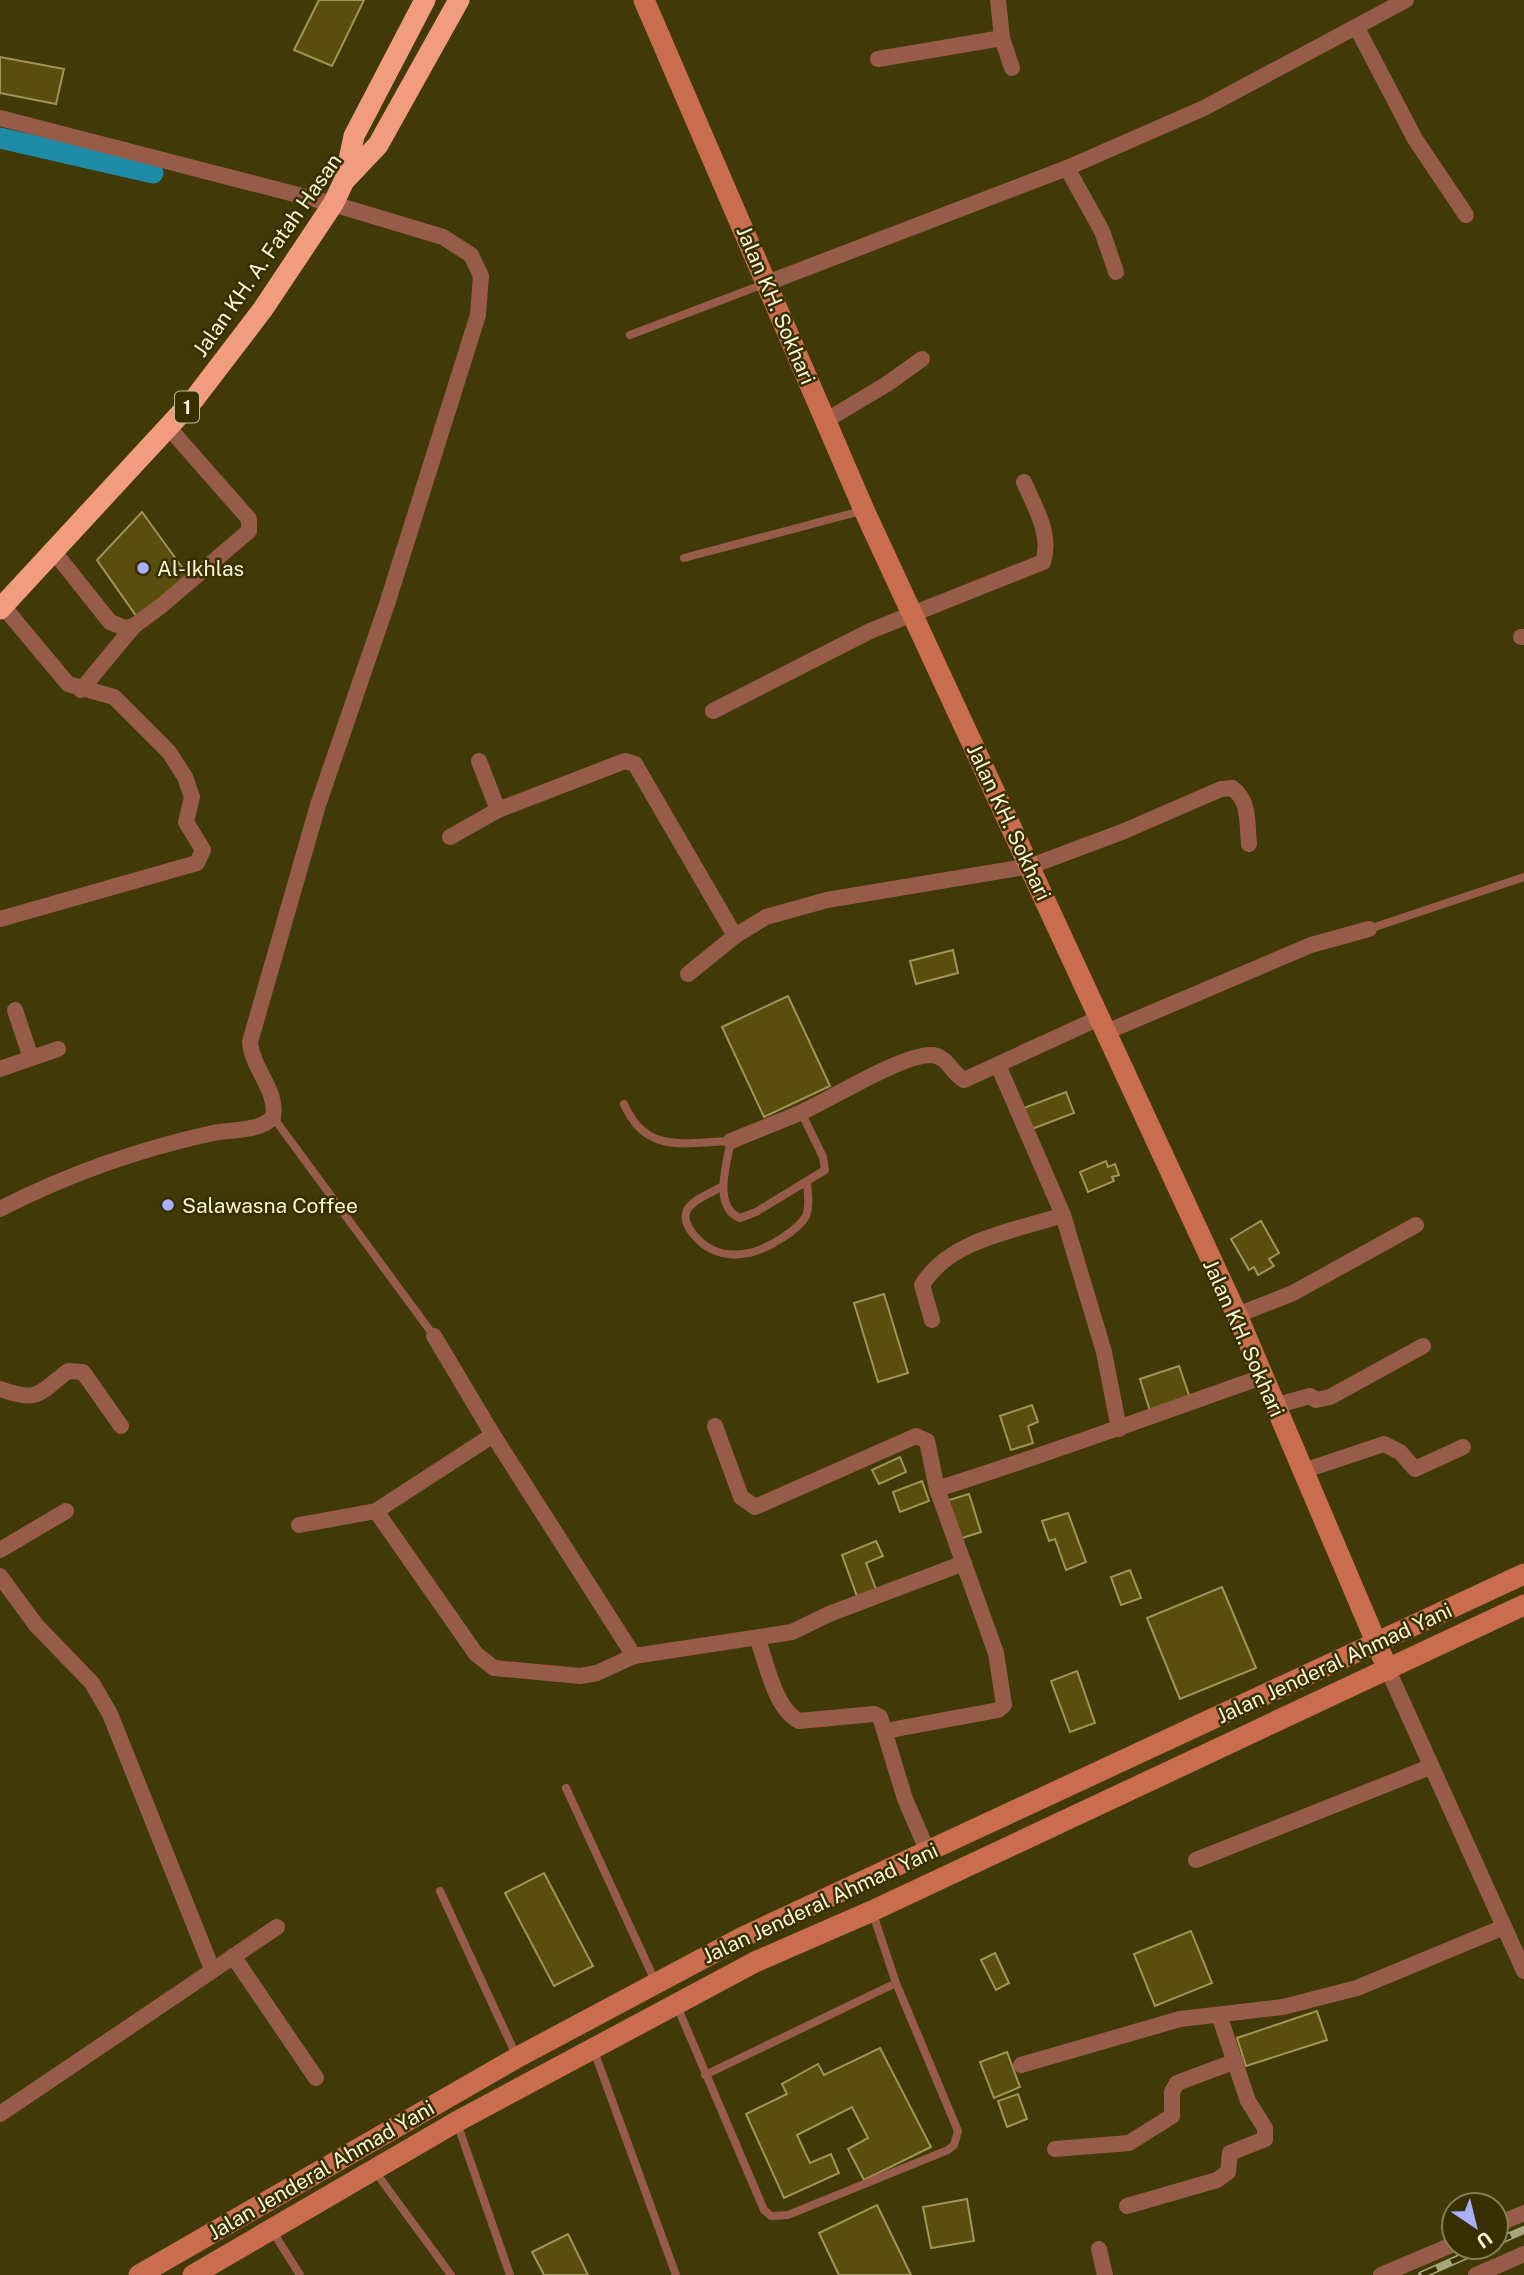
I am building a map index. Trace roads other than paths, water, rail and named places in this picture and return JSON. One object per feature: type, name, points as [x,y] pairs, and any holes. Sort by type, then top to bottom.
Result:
[{"type":"highway","name":"1","points":[[344,181],[354,136],[425,0]]},
{"type":"highway","name":"Jalan KH. A. Fatah Hasan","points":[[1,607],[169,428],[263,309],[333,204],[344,181],[379,145],[458,0]]},
{"type":"main road","name":"Jalan KH. Sokhari","points":[[644,0],[864,510],[1237,1315],[1388,1670]]},
{"type":"main road","name":"Jalan Jenderal Ahmad Yani","points":[[139,2275],[518,2057],[743,1937],[1524,1574]]},
{"type":"main road","name":"Jalan Jenderal Ahmad Yani","points":[[203,2273],[271,2229],[456,2122],[755,1962],[872,1910],[1524,1605]]},
{"type":"main road","points":[[743,1937],[755,1962]]},
{"type":"street","points":[[998,0],[1002,38],[1012,68]]},
{"type":"street","points":[[767,282],[1067,168],[1205,108],[1406,0]]},
{"type":"street","points":[[1357,28],[1415,139],[1466,215]]},
{"type":"street","points":[[878,59],[1002,38]]},
{"type":"street","points":[[0,118],[333,204],[443,237],[471,255],[481,276],[478,315],[379,630],[306,845],[250,1042],[254,1059],[273,1097],[274,1117],[267,1125],[212,1133],[44,1186],[0,1209]]},
{"type":"street","points":[[1067,168],[1102,231],[1116,272]]},
{"type":"street","points":[[825,421],[887,384],[922,359]]},
{"type":"street","points":[[81,690],[134,626],[243,536],[251,526],[249,519],[169,428]]},
{"type":"street","points":[[713,711],[911,613],[1043,562],[1048,548],[1046,535],[1024,482]]},
{"type":"street","points":[[55,552],[110,622],[119,627],[134,626]]},
{"type":"street","points":[[0,919],[197,863],[203,850],[186,822],[192,797],[185,777],[169,752],[114,697],[81,690],[68,684],[1,607]]},
{"type":"street","points":[[479,761],[498,810]]},
{"type":"street","points":[[450,837],[498,810],[625,761],[635,764],[735,936]]},
{"type":"street","points":[[688,974],[735,936],[766,917],[827,900],[1031,866],[1231,788],[1245,805],[1249,844]]},
{"type":"street","points":[[731,1141],[801,1112],[912,1058],[934,1054],[946,1060],[956,1076],[964,1080],[1311,944],[1369,929]]},
{"type":"street","points":[[15,1010],[31,1058]]},
{"type":"street","points":[[0,1069],[58,1048]]},
{"type":"street","points":[[998,1065],[1063,1215],[1104,1352],[1119,1429]]},
{"type":"street","points":[[932,1320],[922,1285],[933,1268],[953,1252],[1063,1215]]},
{"type":"street","points":[[1237,1315],[1293,1293],[1416,1224]]},
{"type":"street","points":[[434,1336],[493,1435],[634,1656]]},
{"type":"street","points":[[1274,1406],[1303,1396],[1310,1395],[1316,1401],[1330,1397],[1423,1346]]},
{"type":"street","points":[[0,1389],[27,1398],[36,1396],[68,1371],[83,1372],[121,1426]]},
{"type":"street","points":[[937,1489],[1050,1449],[1119,1429],[1262,1377]]},
{"type":"street","points":[[715,1426],[741,1497],[755,1507],[916,1436],[929,1446],[937,1489],[996,1653],[1004,1705],[998,1710],[885,1731]]},
{"type":"street","points":[[299,1525],[376,1511],[493,1435]]},
{"type":"street","points":[[1303,1471],[1384,1444],[1400,1452],[1415,1469],[1463,1447]]},
{"type":"street","points":[[0,1549],[66,1511]]},
{"type":"street","points":[[376,1511],[476,1654],[494,1668],[580,1676],[597,1673],[634,1656],[757,1638],[807,1626],[829,1614],[964,1563]]},
{"type":"street","points":[[0,1576],[36,1625],[92,1683],[110,1714],[212,1969]]},
{"type":"street","points":[[757,1638],[782,1704],[792,1717],[799,1721],[874,1714],[880,1717],[905,1799],[928,1852]]},
{"type":"street","points":[[1388,1670],[1524,1971]]},
{"type":"street","points":[[1196,1860],[1430,1767]]},
{"type":"street","points":[[0,2113],[277,1927]]},
{"type":"street","points":[[1021,2065],[1180,2019],[1283,2007],[1357,1988],[1504,1927]]},
{"type":"street","points":[[233,1956],[316,2078]]},
{"type":"street","points":[[1127,2206],[1217,2180],[1228,2172],[1230,2153],[1265,2139],[1265,2128],[1248,2101],[1219,2015]]},
{"type":"street","points":[[1055,2149],[1129,2143],[1172,2116],[1172,2092],[1177,2083],[1236,2061]]},
{"type":"street","points":[[1099,2249],[1105,2275]]},
{"type":"street","points":[[1381,2275],[1440,2250]]},
{"type":"street","points":[[1476,2275],[1524,2254]]},
{"type":"lane","points":[[630,335],[767,282]]},
{"type":"lane","points":[[684,558],[864,510]]},
{"type":"lane","points":[[1369,929],[1524,877]]},
{"type":"lane","points":[[624,1104],[632,1123],[646,1136],[663,1141],[731,1141],[723,1186],[728,1209],[740,1217],[756,1212],[825,1170],[823,1157],[801,1112]]},
{"type":"lane","points":[[274,1117],[434,1336]]},
{"type":"lane","points":[[723,1186],[694,1203],[688,1209],[685,1219],[690,1230],[708,1247],[746,1256],[775,1243],[806,1216],[807,1183]]},
{"type":"lane","points":[[566,1788],[656,1983]]},
{"type":"lane","points":[[440,1891],[518,2057]]},
{"type":"lane","points":[[676,2003],[764,2210],[771,2216],[788,2215],[948,2150],[954,2145],[958,2131],[895,1983],[872,1910]]},
{"type":"lane","points":[[705,2075],[895,1983]]},
{"type":"lane","points":[[592,2048],[676,2275]]},
{"type":"lane","points":[[456,2122],[510,2275]]},
{"type":"lane","points":[[374,2169],[451,2275]]},
{"type":"lane","points":[[271,2229],[300,2275]]},
{"type":"waterway","points":[[0,138],[153,173]]},
{"type":"railway","points":[[1510,2236],[1524,2230]]},
{"type":"railway","points":[[1422,2275],[1454,2261]]},
{"type":"place","name":"Al-Ikhlas","points":[[143,568]]},
{"type":"place","name":"Salawasna Coffee","points":[[168,1205]]}]
